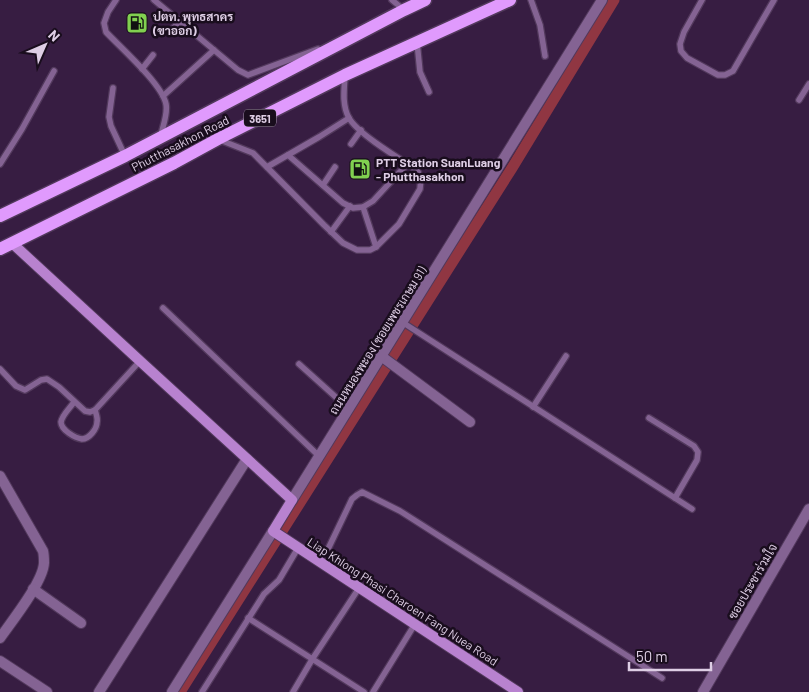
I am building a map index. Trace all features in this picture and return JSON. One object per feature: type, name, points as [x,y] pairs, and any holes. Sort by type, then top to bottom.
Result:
[{"type":"main road","name":"Phutthasakhon Road","points":[[0,216],[125,156],[425,0]]},
{"type":"main road","name":"Phutthasakhon Road","points":[[0,249],[174,163],[345,75],[510,0]]},
{"type":"main road","points":[[12,243],[292,500]]},
{"type":"main road","name":"ถนนหนองพะอง (ซอยเพชรเกษม 91)","points":[[273,531],[292,500]]},
{"type":"main road","name":"Liap Khlong Phasi Charoen Fang Nuea Road","points":[[273,531],[518,692]]},
{"type":"street","name":"ถนนหนองพะอง (ซอยเพชรเกษม 91)","points":[[292,500],[602,0]]},
{"type":"street","points":[[381,356],[470,422]]},
{"type":"street","points":[[99,692],[247,459]]},
{"type":"street","points":[[0,476],[43,551],[44,564],[33,590],[0,638]]},
{"type":"street","name":"ซอยประชาร่วมใจ","points":[[703,692],[809,509]]},
{"type":"street","name":"ถนนหนองพะอง (ซอยเพชรเกษม 91)","points":[[172,692],[273,531]]},
{"type":"street","points":[[33,590],[81,623]]},
{"type":"street","points":[[0,661],[47,692]]},
{"type":"lane","points":[[116,0],[108,12],[104,23],[106,32],[154,82],[163,96],[167,112],[160,137]]},
{"type":"lane","points":[[154,0],[238,70],[248,75],[362,32]]},
{"type":"lane","points":[[392,0],[404,10]]},
{"type":"lane","points":[[531,0],[540,25],[545,56]]},
{"type":"lane","points":[[702,0],[684,32],[680,44],[681,51],[687,58],[718,75],[726,75],[732,71],[774,0]]},
{"type":"lane","points":[[170,34],[179,21]]},
{"type":"lane","points":[[417,42],[420,72],[429,92]]},
{"type":"lane","points":[[163,96],[214,50]]},
{"type":"lane","points":[[142,69],[153,55]]},
{"type":"lane","points":[[0,164],[54,71]]},
{"type":"lane","points":[[218,139],[253,152],[342,243],[356,250],[370,250],[376,247],[399,224],[420,189],[421,178],[416,170],[360,130],[349,118],[344,103],[345,75]]},
{"type":"lane","points":[[800,100],[809,84]]},
{"type":"lane","points":[[113,88],[109,117],[111,126],[125,156]]},
{"type":"lane","points":[[268,167],[349,118]]},
{"type":"lane","points":[[352,144],[360,130]]},
{"type":"lane","points":[[288,155],[343,203],[353,208],[363,207],[372,202],[407,164]]},
{"type":"lane","points":[[322,185],[335,167]]},
{"type":"lane","points":[[330,232],[350,206]]},
{"type":"lane","points":[[363,207],[376,247]]},
{"type":"lane","points":[[163,308],[319,456]]},
{"type":"lane","points":[[402,322],[692,509]]},
{"type":"lane","points":[[533,407],[566,356]]},
{"type":"lane","points":[[0,369],[16,386],[25,390],[41,380],[47,379],[59,387],[85,411],[90,412],[96,410],[140,361]]},
{"type":"lane","points":[[299,364],[349,409]]},
{"type":"lane","points":[[74,402],[62,420],[61,425],[71,435],[81,439],[87,438],[97,426],[96,410]]},
{"type":"lane","points":[[650,418],[694,446],[698,452],[697,460],[675,498]]},
{"type":"lane","points":[[316,559],[329,547],[352,499],[362,492],[400,511],[662,678]]},
{"type":"lane","points":[[202,692],[264,594],[278,580],[298,548]]},
{"type":"lane","points":[[293,692],[359,588]]},
{"type":"lane","points":[[248,618],[364,692]]},
{"type":"lane","points":[[373,692],[415,624]]},
{"type":"waterway","points":[[180,692],[512,168],[614,0]]},
{"type":"place","name":"ปตท. พุทธสาคร (ขาออก)","points":[[137,23]]},
{"type":"place","name":"PTT Station SuanLuang - Phutthasakhon","points":[[360,169]]}]
